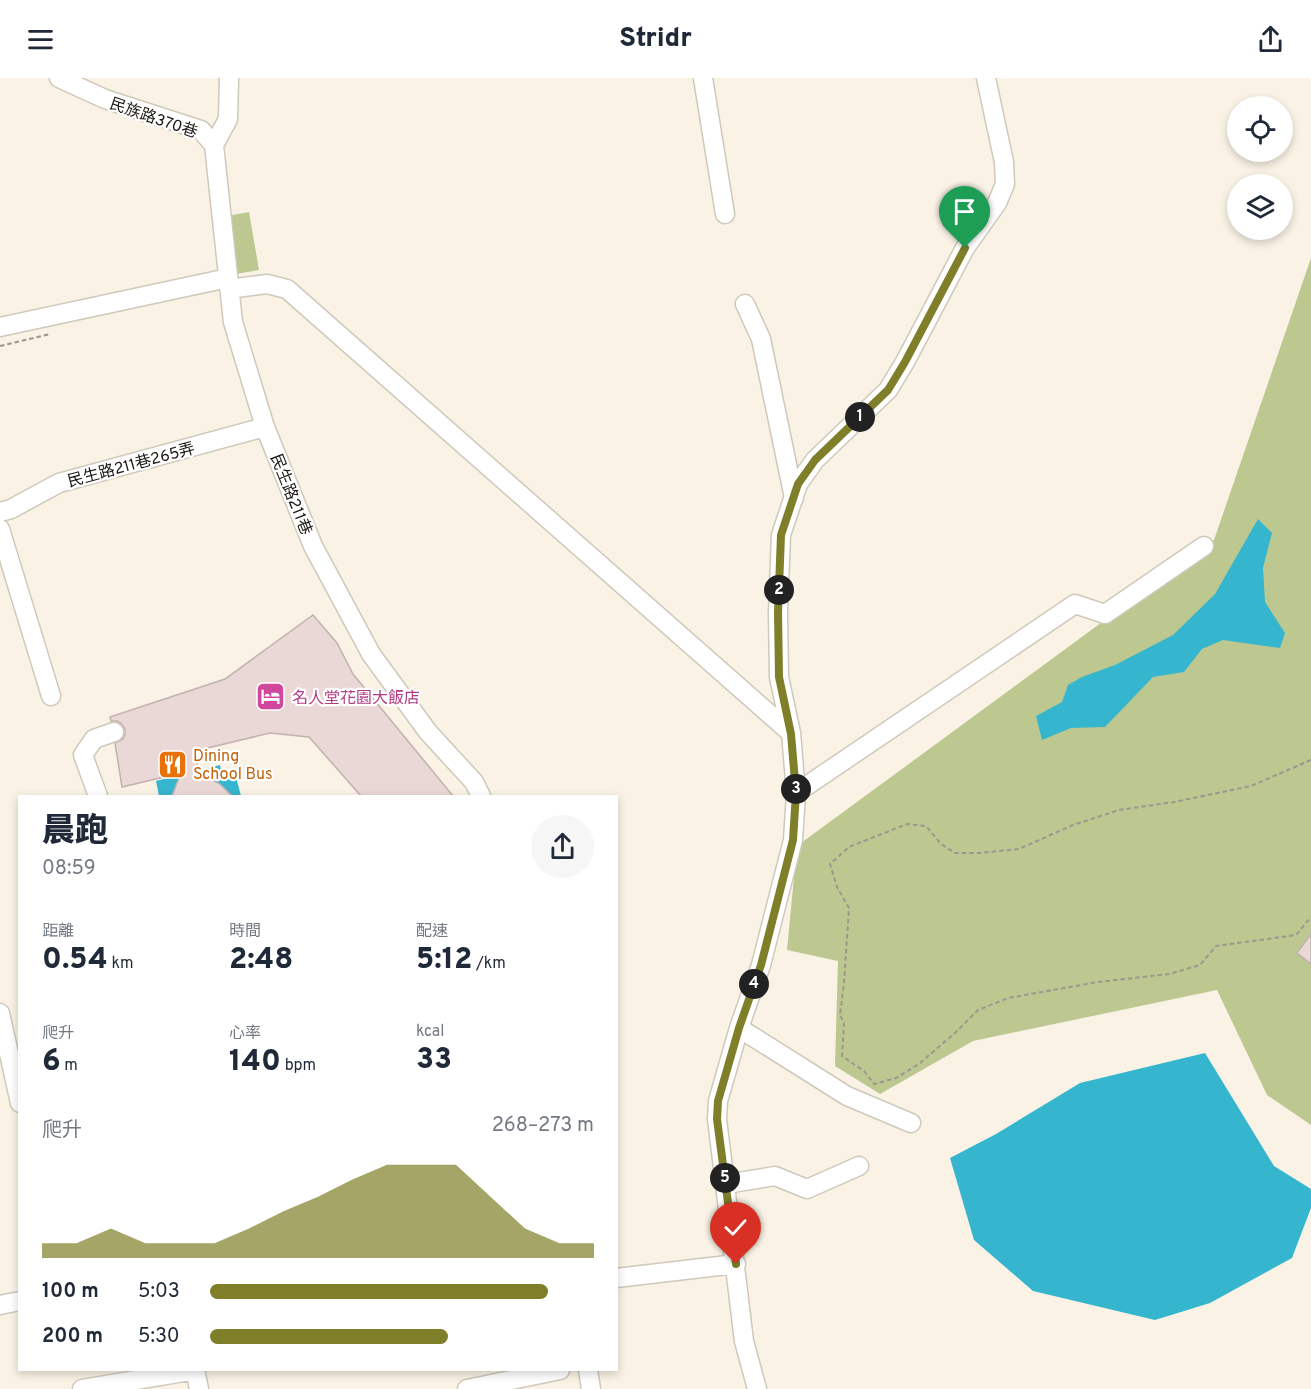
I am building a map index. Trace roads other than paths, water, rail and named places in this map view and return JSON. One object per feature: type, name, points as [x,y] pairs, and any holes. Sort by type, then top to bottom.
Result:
[{"type":"street","name":"民族路370巷","points":[[59,78],[105,99],[201,130],[214,145]]},
{"type":"street","points":[[214,145],[228,119],[229,78]]},
{"type":"street","points":[[703,78],[725,214]]},
{"type":"street","points":[[757,1389],[744,1341],[717,1119],[718,1101],[739,1028],[761,965],[793,840],[796,793],[791,734],[779,677],[778,613],[781,535],[798,484],[815,460],[888,390],[965,248],[997,203],[1005,184],[1004,162],[987,78]]},
{"type":"street","name":"民生路211巷","points":[[214,145],[233,322],[266,427],[313,546],[370,654],[428,732],[474,782],[480,795]]},
{"type":"street","points":[[0,327],[229,284],[267,284],[287,289],[791,734]]},
{"type":"street","points":[[745,304],[761,339],[794,498]]},
{"type":"street","name":"民生路211巷265弄","points":[[0,512],[11,509],[59,483],[266,427]]},
{"type":"street","points":[[0,529],[51,696]]},
{"type":"street","points":[[796,793],[1076,604],[1105,614],[1204,546]]},
{"type":"street","points":[[98,795],[83,755],[94,739],[114,732]]},
{"type":"street","points":[[0,1013],[18,1094]]},
{"type":"street","points":[[739,1028],[847,1096],[911,1123]]},
{"type":"street","points":[[726,1184],[775,1176],[807,1189],[859,1166]]},
{"type":"street","points":[[618,1278],[736,1264]]},
{"type":"street","points":[[0,1305],[18,1301]]},
{"type":"street","points":[[82,1389],[190,1371]]},
{"type":"street","points":[[196,1371],[199,1389]]},
{"type":"street","points":[[467,1389],[555,1371]]},
{"type":"street","points":[[588,1371],[591,1389]]},
{"type":"water","points":[[1258,519],[1272,533],[1263,568],[1265,602],[1285,633],[1280,648],[1223,640],[1202,649],[1184,672],[1153,677],[1105,727],[1071,728],[1042,740],[1036,716],[1062,702],[1068,685],[1082,677],[1115,665],[1173,635],[1215,594]]},
{"type":"water","points":[[220,765],[222,775],[235,773],[241,795],[159,795],[156,781]]},
{"type":"water","points":[[1205,1053],[1274,1166],[1311,1189],[1311,1208],[1292,1258],[1210,1303],[1155,1320],[1033,1291],[974,1240],[950,1158],[996,1134],[1080,1083]]},
{"type":"place","name":"名人堂花園大飯店","points":[[271,697]]},
{"type":"place","name":"Dining School Bus","points":[[172,764]]}]
